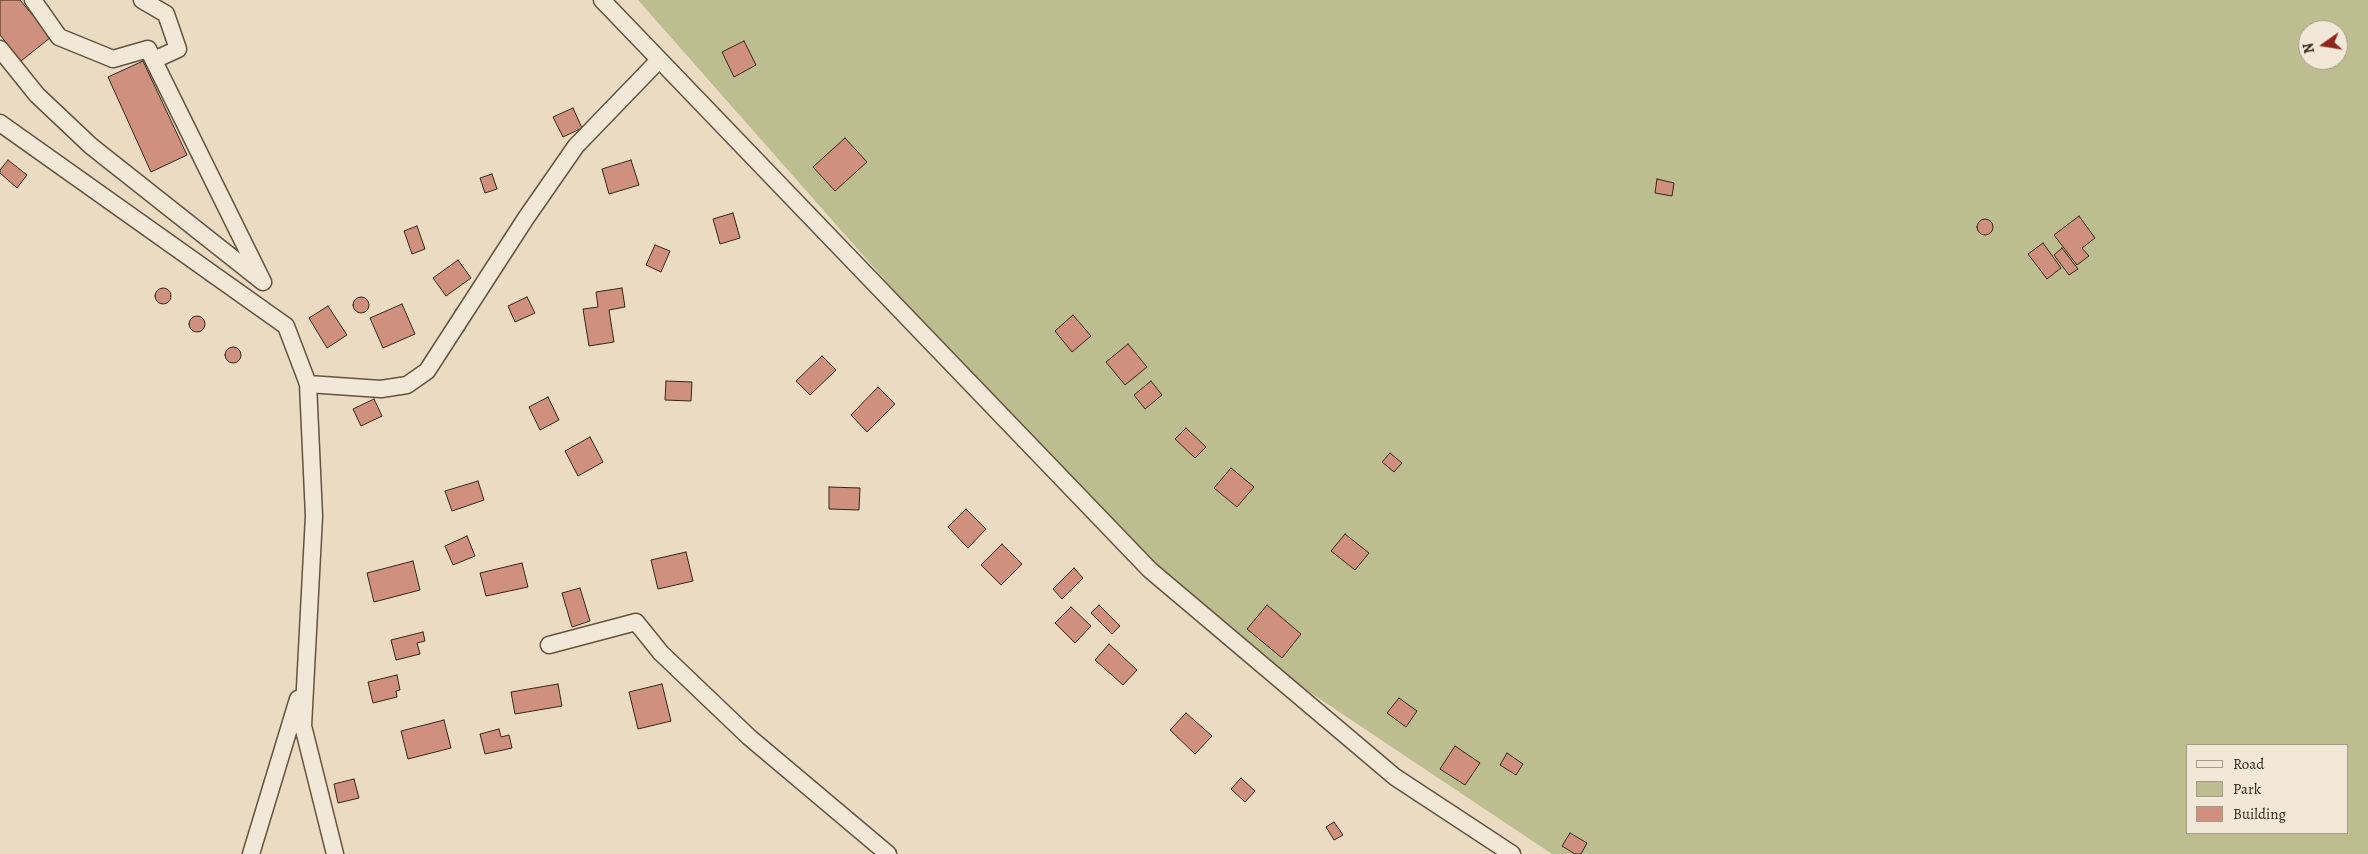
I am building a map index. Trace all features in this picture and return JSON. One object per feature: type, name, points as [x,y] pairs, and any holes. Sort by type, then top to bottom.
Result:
[{"type":"street","points":[[0,49],[37,95],[91,146],[263,282],[148,49],[113,59],[59,37],[33,0]]},
{"type":"street","points":[[142,0],[166,14],[178,49],[154,60]]},
{"type":"street","points":[[602,0],[1150,570],[1395,777],[1512,854]]},
{"type":"street","points":[[308,384],[381,389],[406,385],[427,371],[526,218],[576,146],[659,60]]},
{"type":"street","points":[[0,123],[286,326],[308,384],[314,516],[303,726],[335,854]]},
{"type":"street","points":[[549,645],[636,622],[661,653],[749,737],[888,854]]},
{"type":"street","points":[[251,854],[306,675]]},
{"type":"green space","points":[[638,0],[2368,0],[2368,854],[1552,854],[1218,631],[936,338]]},
{"type":"building","points":[[0,0],[20,0],[51,37],[21,61],[0,35]]},
{"type":"building","points":[[744,41],[756,65],[734,77],[722,52]]},
{"type":"building","points":[[143,61],[187,155],[151,172],[108,77]]},
{"type":"building","points":[[573,108],[582,128],[563,137],[553,117]]},
{"type":"building","points":[[845,138],[867,162],[835,191],[813,167]]},
{"type":"building","points":[[8,160],[27,175],[17,188],[0,173],[0,170]]},
{"type":"building","points":[[631,160],[639,185],[609,194],[602,169]]},
{"type":"building","points":[[492,174],[497,189],[485,193],[480,178]]},
{"type":"building","points":[[1657,179],[1674,183],[1672,196],[1655,193]]},
{"type":"building","points":[[733,213],[740,238],[720,244],[713,219]]},
{"type":"building","points":[[2079,216],[2095,238],[2082,248],[2089,256],[2077,265],[2054,235]]},
{"type":"building","points":[[1985,219],[1991,221],[1993,227],[1991,233],[1985,235],[1979,233],[1977,227],[1979,221]]},
{"type":"building","points":[[417,226],[425,249],[412,254],[404,231]]},
{"type":"building","points":[[2043,243],[2061,268],[2047,279],[2028,254]]},
{"type":"building","points":[[655,245],[670,251],[661,272],[646,265]]},
{"type":"building","points":[[2062,248],[2078,269],[2069,275],[2054,255]]},
{"type":"building","points":[[458,260],[471,278],[446,296],[433,278]]},
{"type":"building","points":[[163,288],[169,290],[171,296],[169,302],[163,304],[157,302],[155,296],[157,290]]},
{"type":"building","points":[[622,288],[625,307],[609,310],[614,342],[589,346],[583,309],[598,307],[596,292]]},
{"type":"building","points":[[358,297],[364,297],[369,302],[367,311],[358,313],[353,308],[353,302]]},
{"type":"building","points":[[527,297],[535,313],[515,322],[508,306]]},
{"type":"building","points":[[402,304],[415,334],[383,348],[370,318]]},
{"type":"building","points":[[328,306],[347,335],[327,348],[309,318]]},
{"type":"building","points":[[1073,315],[1091,336],[1072,352],[1055,331]]},
{"type":"building","points":[[197,316],[203,318],[205,324],[203,330],[197,332],[191,330],[189,324],[191,318]]},
{"type":"building","points":[[1128,344],[1147,367],[1125,385],[1106,362]]},
{"type":"building","points":[[230,347],[236,347],[241,352],[239,361],[230,363],[225,358],[225,352]]},
{"type":"building","points":[[822,356],[836,370],[810,395],[796,381]]},
{"type":"building","points":[[666,381],[692,382],[691,401],[665,400]]},
{"type":"building","points":[[1151,381],[1162,395],[1145,409],[1134,395]]},
{"type":"building","points":[[878,387],[895,404],[867,432],[851,415]]},
{"type":"building","points":[[548,397],[559,420],[540,430],[529,407]]},
{"type":"building","points":[[374,399],[382,416],[361,426],[353,409]]},
{"type":"building","points":[[1186,428],[1206,447],[1195,458],[1175,439]]},
{"type":"building","points":[[590,437],[603,462],[578,476],[565,451]]},
{"type":"building","points":[[1390,453],[1402,463],[1394,472],[1382,462]]},
{"type":"building","points":[[1231,468],[1254,487],[1237,507],[1214,488]]},
{"type":"building","points":[[478,481],[484,500],[452,511],[445,491]]},
{"type":"building","points":[[829,487],[860,488],[859,510],[829,509]]},
{"type":"building","points":[[966,509],[986,529],[968,548],[948,527]]},
{"type":"building","points":[[1345,534],[1369,553],[1355,570],[1331,551]]},
{"type":"building","points":[[467,536],[475,556],[453,565],[445,546]]},
{"type":"building","points":[[1002,544],[1022,564],[1001,585],[981,565]]},
{"type":"building","points":[[686,552],[693,581],[658,589],[651,560]]},
{"type":"building","points":[[413,561],[420,590],[374,602],[367,573]]},
{"type":"building","points":[[522,563],[528,587],[486,596],[480,573]]},
{"type":"building","points":[[1074,568],[1083,578],[1062,599],[1053,589]]},
{"type":"building","points":[[580,588],[590,621],[572,627],[562,593]]},
{"type":"building","points":[[1099,605],[1120,626],[1112,634],[1091,613]]},
{"type":"building","points":[[1267,605],[1301,634],[1282,658],[1247,629]]},
{"type":"building","points":[[1071,607],[1091,626],[1075,643],[1055,623]]},
{"type":"building","points":[[423,632],[425,641],[417,643],[420,654],[396,660],[391,640]]},
{"type":"building","points":[[1109,644],[1137,670],[1123,685],[1095,660]]},
{"type":"building","points":[[397,675],[400,690],[396,691],[397,697],[373,703],[368,682]]},
{"type":"building","points":[[558,684],[562,706],[515,714],[511,692]]},
{"type":"building","points":[[662,684],[671,721],[638,729],[629,692]]},
{"type":"building","points":[[1399,698],[1417,711],[1406,727],[1387,713]]},
{"type":"building","points":[[1186,713],[1212,736],[1195,754],[1170,730]]},
{"type":"building","points":[[444,720],[451,748],[408,759],[401,731]]},
{"type":"building","points":[[499,729],[501,737],[509,735],[512,748],[485,754],[480,734]]},
{"type":"building","points":[[1455,746],[1480,763],[1465,785],[1440,769]]},
{"type":"building","points":[[1507,753],[1523,764],[1516,775],[1500,765]]},
{"type":"building","points":[[1241,778],[1255,791],[1245,802],[1231,789]]},
{"type":"building","points":[[354,779],[359,798],[338,803],[334,784]]},
{"type":"building","points":[[1334,822],[1343,835],[1334,840],[1326,827]]},
{"type":"building","points":[[1570,833],[1587,843],[1581,854],[1575,854],[1562,846]]}]
